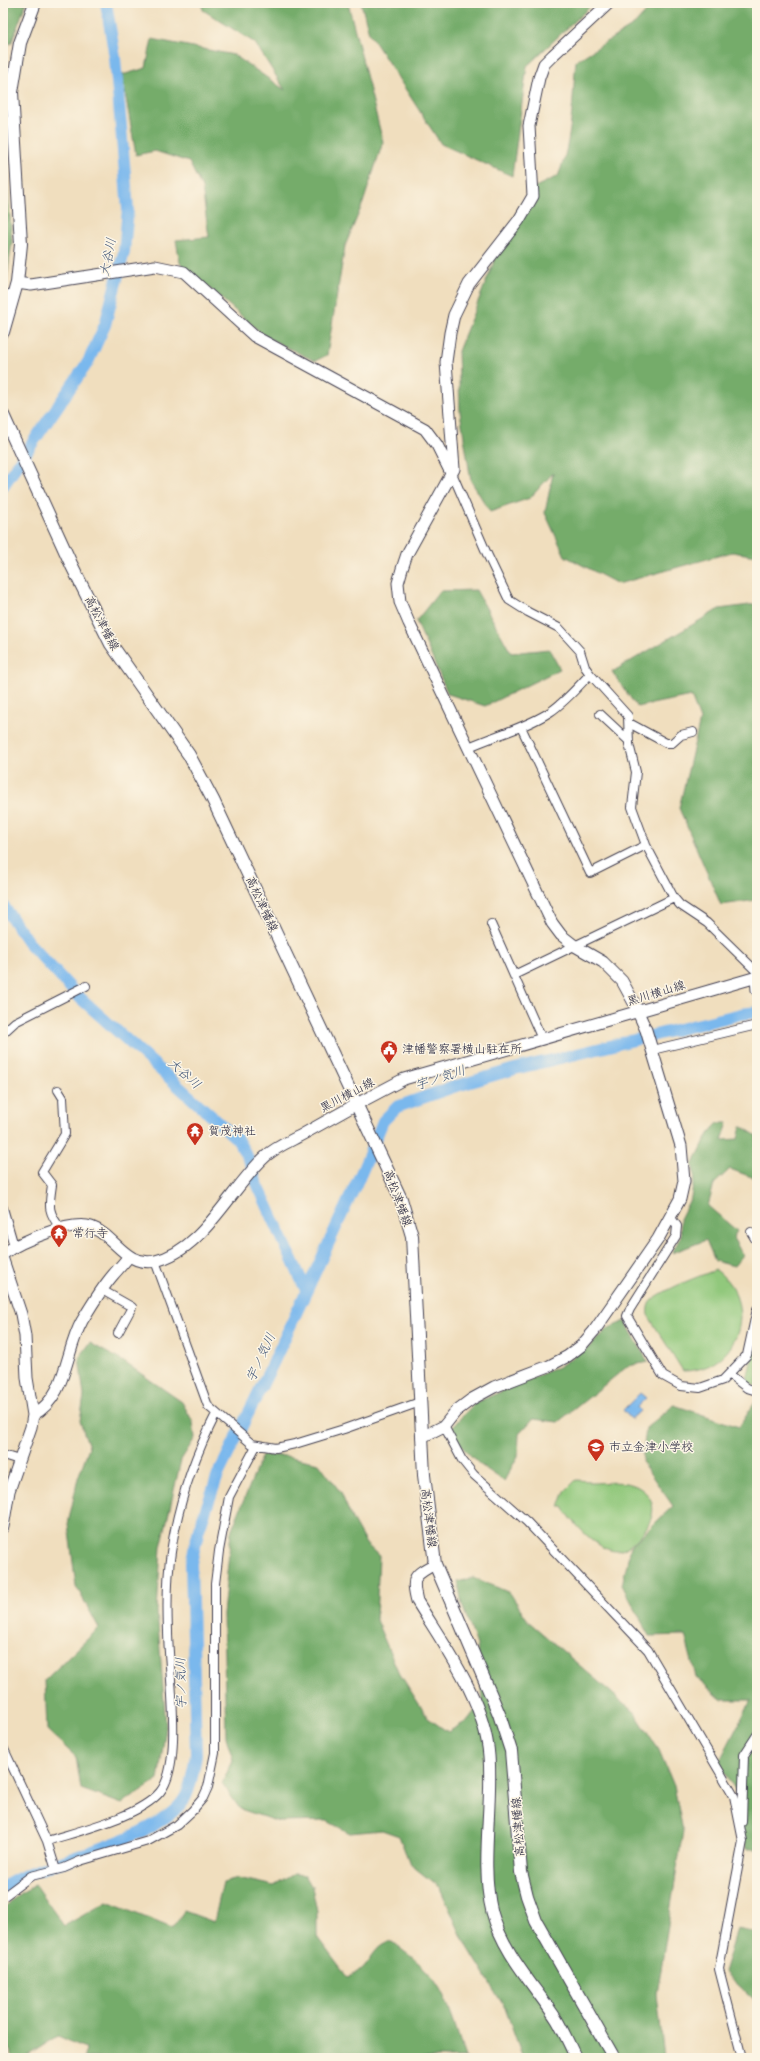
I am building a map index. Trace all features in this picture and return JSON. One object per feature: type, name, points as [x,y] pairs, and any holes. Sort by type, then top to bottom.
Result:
[{"type":"main road","points":[[3,332],[8,296],[17,283],[21,244],[12,92],[20,43],[35,3]]},
{"type":"main road","name":"高松津幡線","points":[[3,415],[72,566],[111,644],[189,755],[196,768],[383,1156],[401,1199],[412,1236],[424,1475],[435,1564],[499,1714],[511,1751],[521,1872],[527,1896],[536,1921],[614,2058]]},
{"type":"street","points":[[422,1437],[444,1426],[456,1411],[472,1399],[494,1387],[554,1363],[581,1346],[608,1312],[671,1218],[680,1199],[684,1181],[684,1165],[681,1146],[654,1054],[638,1012],[622,981],[603,962],[575,946],[561,935],[544,909],[469,746],[409,623],[400,602],[398,583],[407,554],[454,469],[446,362],[454,314],[469,284],[519,220],[533,196],[529,126],[539,78],[544,64],[609,3]]},
{"type":"street","points":[[17,283],[30,285],[155,266],[184,272],[254,336],[425,429],[437,445],[452,473],[487,554],[509,600],[528,612],[560,628],[573,641],[580,651],[585,667],[590,674],[628,716],[630,723],[629,741],[636,772],[632,807],[646,845],[674,898],[680,905],[707,923],[756,972],[757,990]]},
{"type":"street","points":[[469,746],[521,727],[551,711],[590,674]]},
{"type":"street","points":[[600,714],[629,741]]},
{"type":"street","points":[[630,723],[666,742],[672,743],[681,735],[693,732]]},
{"type":"street","points":[[521,727],[590,873],[646,845]]},
{"type":"street","points":[[514,975],[674,898]]},
{"type":"street","points":[[491,924],[542,1039]]},
{"type":"street","name":"黒川横山線","points":[[155,1261],[169,1255],[201,1234],[246,1178],[267,1156],[278,1148],[357,1103],[404,1079],[757,977]]},
{"type":"street","points":[[3,1033],[15,1022],[84,987]]},
{"type":"street","points":[[654,1054],[757,1025]]},
{"type":"street","points":[[58,1090],[63,1098],[65,1134],[42,1172],[52,1185],[48,1205],[53,1219],[61,1229]]},
{"type":"street","points":[[3,1208],[14,1246]]},
{"type":"street","points":[[671,1218],[677,1226],[676,1236],[630,1309],[628,1319],[663,1376],[674,1383],[690,1388],[707,1387],[723,1380],[747,1355],[757,1309]]},
{"type":"street","points":[[3,1254],[14,1246],[61,1229],[80,1225],[90,1227],[101,1232],[129,1256],[140,1261],[155,1261],[208,1406],[254,1445],[276,1448],[295,1444],[344,1429],[420,1402]]},
{"type":"street","points":[[751,1232],[757,1242]]},
{"type":"street","points":[[33,1415],[41,1411],[50,1401],[66,1369],[73,1340],[102,1290],[129,1256]]},
{"type":"street","points":[[3,1260],[22,1321],[25,1336],[27,1378],[33,1415],[31,1427],[9,1491],[3,1527]]},
{"type":"street","points":[[102,1290],[132,1307],[118,1333]]},
{"type":"street","points":[[729,1374],[747,1388],[757,1391]]},
{"type":"street","points":[[47,1841],[120,1817],[149,1802],[160,1792],[166,1782],[171,1766],[173,1743],[168,1631],[171,1552],[184,1493],[197,1456],[218,1416]]},
{"type":"street","points":[[444,1426],[462,1460],[474,1474],[527,1522],[648,1650],[734,1796],[742,1830]]},
{"type":"street","points":[[3,1897],[31,1876],[56,1870],[148,1841],[177,1825],[192,1812],[208,1787],[215,1753],[216,1584],[219,1551],[229,1497],[254,1445]]},
{"type":"street","points":[[3,1455],[19,1460]]},
{"type":"street","points":[[435,1564],[419,1572],[414,1579],[414,1588],[417,1601],[468,1688],[477,1708],[484,1731],[489,1754],[491,1781],[487,1872],[492,1912],[500,1937],[557,2021],[576,2058]]},
{"type":"street","points":[[742,2058],[719,1969],[743,1841],[744,1755],[757,1735]]},
{"type":"street","points":[[3,1747],[47,1841],[56,1870]]},
{"type":"green space","points":[[3,3],[26,3],[11,44],[3,41]]},
{"type":"green space","points":[[202,3],[348,3],[383,142],[363,203],[345,246],[327,355],[315,361],[266,337],[180,263],[176,240],[209,237],[202,188],[189,162],[155,151],[136,155],[122,75],[146,68],[152,39],[234,55],[285,90],[255,43],[203,10]]},
{"type":"green space","points":[[361,3],[594,3],[527,66],[512,176],[441,144],[369,33]]},
{"type":"green space","points":[[654,3],[757,3],[757,556],[732,552],[618,584],[565,556],[545,513],[553,473],[530,498],[490,512],[471,481],[460,412],[458,351],[498,252],[519,208],[531,189],[558,176],[567,148],[573,104],[576,61],[635,24]]},
{"type":"green space","points":[[3,134],[12,242],[5,291],[3,290]]},
{"type":"green space","points":[[476,590],[511,653],[549,649],[560,669],[485,706],[448,694],[416,621],[440,591]]},
{"type":"green space","points":[[757,604],[757,900],[721,905],[679,808],[700,720],[691,696],[637,707],[612,672],[719,609]]},
{"type":"green space","points":[[718,1123],[728,1123],[722,1140],[738,1139],[741,1126],[757,1136],[757,1179],[730,1169],[714,1184],[708,1206],[737,1231],[733,1238],[743,1255],[734,1266],[715,1261],[706,1240],[672,1253],[681,1236],[680,1219],[691,1197],[695,1175],[692,1165],[707,1137]]},
{"type":"green space","points":[[716,1270],[730,1284],[737,1300],[740,1316],[737,1333],[730,1348],[718,1360],[703,1368],[683,1371],[648,1315],[649,1305],[652,1300],[673,1287]]},
{"type":"green space","points":[[625,1321],[648,1362],[628,1366],[558,1422],[533,1419],[519,1434],[518,1456],[504,1481],[479,1464],[458,1443],[452,1427],[475,1403],[558,1367],[589,1347],[609,1328]]},
{"type":"green space","points":[[757,1338],[757,1386],[746,1383]]},
{"type":"green space","points":[[90,1343],[124,1362],[182,1402],[193,1422],[195,1438],[181,1460],[161,1547],[157,1611],[166,1727],[158,1780],[122,1804],[81,1789],[76,1757],[47,1730],[45,1680],[99,1628],[76,1586],[68,1524],[78,1478],[89,1447],[80,1421],[84,1396],[79,1358]]},
{"type":"green space","points":[[757,1399],[757,1849],[746,1849],[735,1789],[718,1764],[751,1700],[722,1700],[696,1677],[685,1635],[650,1636],[622,1585],[631,1546],[673,1506],[642,1462],[646,1428],[674,1405],[739,1427]]},
{"type":"green space","points":[[262,1455],[286,1456],[319,1463],[341,1493],[353,1521],[366,1544],[379,1556],[376,1620],[398,1671],[428,1718],[448,1732],[467,1721],[483,1700],[477,1645],[462,1605],[458,1582],[473,1577],[510,1593],[529,1622],[635,1713],[659,1750],[674,1786],[683,1831],[657,1994],[664,2058],[523,2058],[505,2008],[463,1939],[440,1888],[410,1864],[399,1836],[382,1830],[350,1833],[327,1821],[279,1822],[240,1809],[222,1783],[233,1760],[226,1737],[223,1614],[231,1532]]},
{"type":"green space","points":[[576,1480],[590,1481],[590,1483],[625,1483],[636,1486],[644,1491],[650,1498],[653,1511],[648,1526],[637,1539],[625,1549],[616,1551],[609,1550],[601,1546],[579,1528],[563,1507],[559,1507],[565,1491]]},
{"type":"green space","points":[[294,1874],[305,1875],[312,1887],[317,1912],[317,1937],[347,1977],[355,1974],[361,1969],[379,1947],[392,1942],[431,1975],[445,1998],[453,2018],[465,2058],[84,2058],[85,2048],[58,2036],[24,2058],[14,2058],[3,2038],[3,1909],[19,1894],[35,1885],[64,1926],[107,1902],[172,1928],[184,1911],[214,1922],[223,1882],[238,1878],[274,1886]]},
{"type":"green space","points":[[737,1929],[757,1933],[757,2002],[724,1972]]},
{"type":"water","points":[[640,1393],[646,1398],[637,1407],[640,1411],[631,1419],[623,1410]]},
{"type":"waterway","name":"大谷川","points":[[3,486],[88,362],[105,325],[124,252],[128,209],[115,58],[106,3]]},
{"type":"waterway","name":"大谷川","points":[[3,905],[28,942],[77,995],[237,1139],[251,1163],[255,1179],[306,1290]]},
{"type":"waterway","name":"宇ノ気川","points":[[3,1887],[30,1873],[116,1843],[139,1833],[159,1822],[175,1810],[186,1796],[194,1770],[196,1754],[191,1563],[199,1529],[218,1475],[275,1359],[363,1169],[383,1121],[397,1107],[450,1088],[515,1069],[741,1014],[757,1012]]},
{"type":"place","name":"津幡警察署横山駐在所","points":[[389,1064]]},
{"type":"place","name":"賀茂神社","points":[[195,1146]]},
{"type":"place","name":"常行寺","points":[[59,1248]]},
{"type":"place","name":"市立金津小学校","points":[[596,1462]]}]
